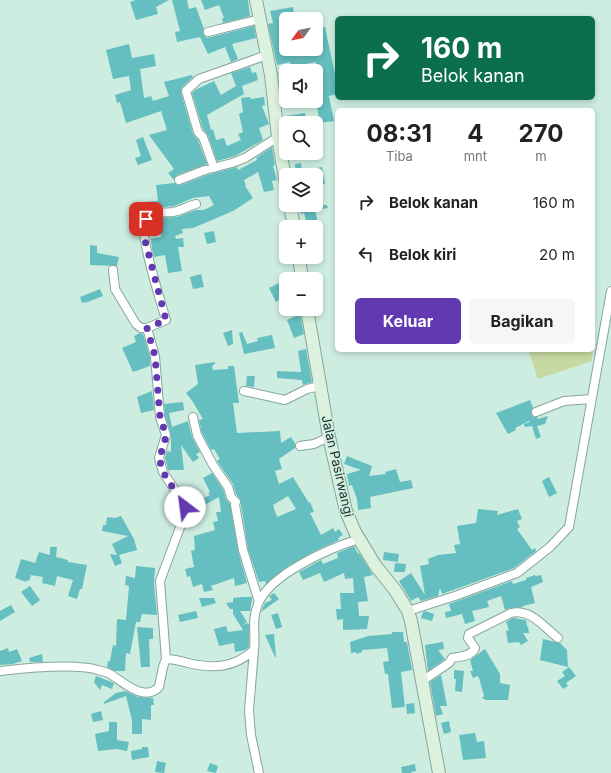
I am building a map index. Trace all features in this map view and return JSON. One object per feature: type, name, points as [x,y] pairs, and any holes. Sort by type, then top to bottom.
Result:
[{"type":"street","points":[[256,0],[267,55],[283,168]]},
{"type":"street","points":[[208,32],[260,19]]},
{"type":"street","points":[[214,168],[203,137],[198,132],[186,91],[199,79],[267,55]]},
{"type":"street","points":[[180,180],[245,158],[278,137]]},
{"type":"street","points":[[113,270],[115,289],[136,324],[141,328],[147,328],[166,320],[147,251],[143,223],[146,219],[160,212],[174,212],[196,204]]},
{"type":"street","points":[[408,611],[455,596],[517,573],[550,547],[569,527],[611,291]]},
{"type":"street","name":"Jalan Pasirwangi","points":[[308,316],[329,437],[346,511],[359,539],[374,565],[394,590],[408,611],[416,643],[439,773]]},
{"type":"street","points":[[0,672],[50,667],[96,669],[110,674],[129,688],[142,692],[152,692],[159,687],[166,659],[160,581],[185,514],[182,501],[163,472],[159,458],[166,435],[160,417],[155,356],[147,328]]},
{"type":"street","points":[[244,392],[286,400],[306,389],[320,386]]},
{"type":"street","points":[[536,412],[564,401],[591,399]]},
{"type":"street","points":[[193,417],[197,435],[228,487],[231,497],[236,502],[235,505],[243,550],[259,602]]},
{"type":"street","points":[[300,446],[314,444],[329,437]]},
{"type":"street","points":[[259,773],[250,735],[248,710],[255,640],[253,627],[259,602],[267,590],[283,576],[329,550],[359,539]]},
{"type":"street","points":[[422,681],[449,663],[452,658],[470,654],[474,651],[475,648],[468,638],[469,634],[511,613],[516,612],[532,616],[558,638]]},
{"type":"street","points":[[166,659],[214,666],[226,665],[244,659],[254,650]]},
{"type":"green space","points":[[529,352],[593,352],[592,361],[538,379]]},
{"type":"building","points":[[136,0],[169,0],[156,7],[158,14],[136,20],[130,2]]},
{"type":"building","points":[[172,0],[187,0],[189,9],[196,7],[204,29],[203,34],[207,38],[254,26],[256,38],[232,44],[238,59],[231,62],[225,47],[208,54],[200,37],[177,42],[175,32],[180,31]]},
{"type":"building","points":[[201,0],[248,0],[250,16],[223,23],[222,18],[224,18],[219,5],[205,10]]},
{"type":"building","points":[[293,7],[294,12],[279,12],[279,56],[323,56],[323,27],[325,27],[335,74],[335,94],[329,96],[334,121],[323,123],[323,116],[319,116],[317,108],[323,108],[323,64],[316,64],[316,62],[306,64],[291,64],[290,62],[277,65],[268,24],[273,23],[270,11]]},
{"type":"building","points":[[129,44],[132,58],[154,54],[156,66],[140,69],[144,98],[151,96],[153,101],[169,96],[164,82],[192,75],[193,77],[182,87],[181,93],[193,134],[198,140],[207,164],[177,175],[174,180],[168,173],[174,169],[149,135],[167,130],[161,111],[126,123],[120,102],[117,103],[115,95],[131,90],[129,76],[113,79],[106,50]]},
{"type":"building","points":[[250,67],[252,73],[256,72],[258,80],[242,86],[244,94],[207,115],[211,130],[213,129],[216,140],[224,138],[227,146],[241,140],[238,134],[243,132],[239,114],[243,112],[241,98],[250,97],[251,99],[264,97],[265,105],[262,106],[269,124],[259,128],[263,140],[235,156],[217,161],[208,135],[203,129],[192,93],[214,81],[221,95],[236,86],[231,73]]},
{"type":"building","points":[[305,113],[306,116],[286,116]]},
{"type":"building","points":[[143,137],[152,160],[138,165],[135,158],[141,156],[136,140]]},
{"type":"building","points":[[272,147],[275,165],[273,166],[277,180],[272,181],[274,190],[264,192],[258,172],[244,180],[245,186],[253,198],[233,211],[193,228],[182,229],[183,233],[175,236],[176,239],[183,238],[184,247],[178,247],[182,271],[168,273],[165,255],[154,257],[152,249],[151,239],[161,237],[158,218],[177,217],[195,210],[204,210],[214,205],[209,196],[193,198],[174,206],[154,208],[145,211],[144,202],[158,201],[156,185],[174,183],[181,185],[207,175],[237,167],[238,170],[257,160],[256,158]]},
{"type":"building","points":[[301,163],[302,168],[295,168],[295,164]]},
{"type":"building","points":[[323,173],[325,184],[323,184]]},
{"type":"building","points":[[323,205],[327,205],[328,208],[323,209]]},
{"type":"building","points":[[301,212],[315,212],[317,220],[306,220],[304,213],[301,214]]},
{"type":"building","points":[[214,231],[216,242],[207,244],[204,233]]},
{"type":"building","points":[[90,245],[97,246],[97,253],[119,257],[117,266],[90,265]]},
{"type":"building","points":[[201,274],[204,287],[193,289],[190,277]]},
{"type":"building","points":[[279,283],[279,300],[276,302],[269,288]]},
{"type":"building","points":[[100,289],[103,296],[82,303],[80,297]]},
{"type":"building","points":[[296,316],[300,316],[304,334],[294,338],[287,320]]},
{"type":"building","points":[[232,330],[233,344],[228,346],[223,333]]},
{"type":"building","points":[[242,332],[247,344],[258,341],[257,338],[272,335],[275,348],[244,354],[239,333]]},
{"type":"building","points":[[140,333],[143,334],[150,357],[150,366],[133,372],[122,348],[136,342],[134,336]]},
{"type":"building","points":[[306,349],[312,382],[303,385],[302,380],[277,378],[277,371],[301,372],[298,351]]},
{"type":"building","points":[[215,362],[215,364],[210,367],[212,366],[213,370],[228,369],[228,366],[234,366],[239,403],[233,403],[237,433],[280,431],[281,443],[291,437],[295,443],[295,448],[279,459],[282,469],[275,471],[279,484],[293,477],[309,503],[310,502],[314,512],[310,513],[321,535],[333,528],[335,532],[339,529],[343,535],[338,538],[339,540],[315,551],[285,568],[266,584],[265,581],[259,582],[248,549],[241,500],[236,494],[233,484],[217,461],[220,459],[214,449],[211,450],[202,433],[199,420],[203,419],[186,393],[198,384],[195,365]],"holes":[[[288,496],[296,509],[277,517],[273,505]]]},
{"type":"building","points":[[247,376],[255,376],[254,387],[246,386]]},
{"type":"building","points":[[152,391],[154,410],[141,413],[137,397]]},
{"type":"building","points":[[530,400],[533,408],[531,412],[532,416],[537,417],[538,419],[548,416],[545,424],[537,426],[541,437],[536,439],[532,426],[525,427],[524,424],[530,422],[529,421],[515,428],[516,430],[508,434],[496,413]]},
{"type":"building","points":[[183,402],[184,410],[169,413],[172,427],[188,421],[192,437],[200,452],[196,454],[199,458],[193,462],[181,445],[184,470],[168,470],[165,458],[167,451],[171,452],[171,434],[165,416],[164,404]]},
{"type":"building","points":[[347,456],[372,466],[369,476],[386,474],[385,472],[396,469],[400,482],[411,480],[413,488],[370,497],[371,508],[358,510],[357,499],[352,485],[349,486],[347,474],[361,470],[344,464]]},
{"type":"building","points":[[212,473],[223,489],[226,499],[230,504],[238,551],[247,583],[235,586],[234,578],[211,586],[213,590],[204,592],[202,584],[193,587],[190,576],[187,577],[185,569],[194,567],[191,551],[195,550],[194,536],[215,530],[213,522],[218,521],[216,512],[221,512],[219,497],[201,507],[198,501],[210,495],[203,478]]},
{"type":"building","points":[[549,477],[557,493],[549,497],[542,481]]},
{"type":"building","points":[[478,509],[498,511],[497,515],[518,509],[522,519],[517,521],[520,527],[517,529],[532,550],[535,548],[536,551],[514,568],[442,594],[440,588],[438,596],[421,601],[418,597],[411,601],[399,581],[411,573],[425,595],[420,566],[429,564],[428,559],[438,555],[456,553],[454,545],[460,544],[457,526],[476,523]]},
{"type":"building","points":[[121,516],[134,539],[137,550],[119,555],[122,563],[115,566],[110,554],[117,555],[112,544],[128,536],[102,531],[103,525],[106,525],[107,517],[115,518]]},
{"type":"building","points":[[354,546],[373,575],[364,577],[368,601],[358,602],[359,616],[369,616],[367,629],[343,630],[343,619],[337,620],[336,609],[341,609],[340,593],[354,593],[353,578],[345,579],[344,573],[324,582],[320,573],[303,580],[299,572],[321,560],[323,564],[338,558],[337,553]]},
{"type":"building","points":[[50,547],[57,547],[56,557],[68,560],[68,562],[87,565],[82,589],[80,589],[77,599],[68,596],[73,580],[57,576],[55,586],[42,583],[43,577],[31,575],[29,581],[26,580],[27,582],[15,578],[21,559],[35,563],[39,552],[50,555]]},
{"type":"building","points":[[384,552],[399,554],[398,562],[383,560]]},
{"type":"building","points":[[395,563],[406,564],[405,572],[394,572]]},
{"type":"building","points":[[136,566],[155,568],[154,584],[157,615],[142,614],[140,622],[136,622],[130,654],[126,653],[125,671],[115,671],[107,667],[108,661],[110,661],[113,645],[116,646],[117,619],[126,620],[129,586],[125,585],[126,576],[135,578]]},
{"type":"building","points":[[541,575],[543,582],[531,587],[535,603],[505,610],[501,596],[487,601],[489,607],[472,611],[475,621],[465,624],[462,614],[446,618],[445,612],[451,611],[449,604],[512,581],[513,584],[526,580],[526,578]]},
{"type":"building","points":[[30,586],[40,600],[32,606],[21,592]]},
{"type":"building","points":[[274,593],[279,599],[261,612],[265,603],[272,600],[269,596]]},
{"type":"building","points":[[252,597],[250,611],[240,611],[247,622],[243,625],[248,623],[249,625],[249,647],[245,650],[235,652],[234,643],[219,646],[214,629],[226,626],[228,632],[243,630],[233,614],[233,609],[230,609],[226,603],[233,602],[233,598]]},
{"type":"building","points":[[199,598],[214,598],[216,603],[202,607]]},
{"type":"building","points":[[11,605],[15,612],[0,621],[0,611]]},
{"type":"building","points":[[196,611],[198,618],[180,622],[178,615]]},
{"type":"building","points":[[425,611],[434,614],[432,621],[421,618],[423,612]]},
{"type":"building","points":[[278,613],[282,627],[276,629],[271,615]]},
{"type":"building","points":[[513,618],[526,620],[527,627],[528,626],[529,633],[523,633],[528,641],[521,645],[519,642],[508,643],[506,631],[509,630],[506,622]]},
{"type":"building","points":[[137,627],[153,628],[153,639],[149,639],[150,667],[141,667]]},
{"type":"building","points":[[392,632],[403,632],[404,642],[407,642],[412,670],[401,672],[405,707],[392,708],[388,674],[385,674],[383,662],[389,661],[387,648],[362,650],[362,652],[356,654],[356,652],[351,653],[350,642],[368,636],[392,634]]},
{"type":"building","points":[[274,634],[276,657],[265,635]]},
{"type":"building","points":[[543,639],[560,643],[567,650],[568,667],[540,660]]},
{"type":"building","points":[[443,642],[444,649],[438,650],[445,659],[428,671],[425,645]]},
{"type":"building","points":[[8,648],[9,652],[17,649],[22,661],[13,664],[0,665],[0,651]]},
{"type":"building","points":[[485,649],[500,674],[500,683],[510,685],[508,700],[486,700],[482,698],[484,696],[479,678],[478,676],[473,678],[470,671],[473,671],[470,660]]},
{"type":"building","points":[[42,654],[43,662],[30,662],[29,658]]},
{"type":"building","points":[[569,667],[576,676],[566,683],[568,686],[563,689],[557,681],[565,676],[562,672]]},
{"type":"building","points":[[454,670],[464,671],[462,692],[455,691],[456,679],[454,679]]},
{"type":"building","points":[[441,675],[447,706],[440,706],[443,714],[436,716],[430,682]]},
{"type":"building","points":[[96,676],[114,683],[112,689],[102,685],[100,690],[94,682]]},
{"type":"building","points":[[125,691],[138,697],[153,698],[154,705],[151,705],[151,720],[142,719],[142,734],[132,734],[132,720],[126,696],[104,704],[104,702],[116,693]]},
{"type":"building","points":[[414,703],[415,713],[407,714],[406,704]]},
{"type":"building","points":[[101,711],[103,720],[93,722],[91,714]]},
{"type":"building","points":[[449,721],[451,732],[444,734],[441,723]]},
{"type":"building","points":[[109,722],[117,722],[117,740],[129,742],[127,751],[116,749],[98,751],[95,734],[109,731]]},
{"type":"building","points":[[475,733],[477,742],[484,741],[486,758],[463,760],[459,735]]},
{"type":"building","points":[[142,747],[148,747],[149,757],[132,760],[131,751],[142,749]]},
{"type":"building","points":[[157,761],[166,763],[164,773],[155,772]]},
{"type":"building","points":[[210,763],[218,766],[216,773],[207,771]]},
{"type":"building","points":[[415,764],[416,771],[411,772],[412,773],[402,773],[401,767]]},
{"type":"route","points":[[146,219],[143,223],[143,233],[166,320],[147,328],[155,356],[160,417],[166,435],[159,458],[163,472],[185,507]]}]
